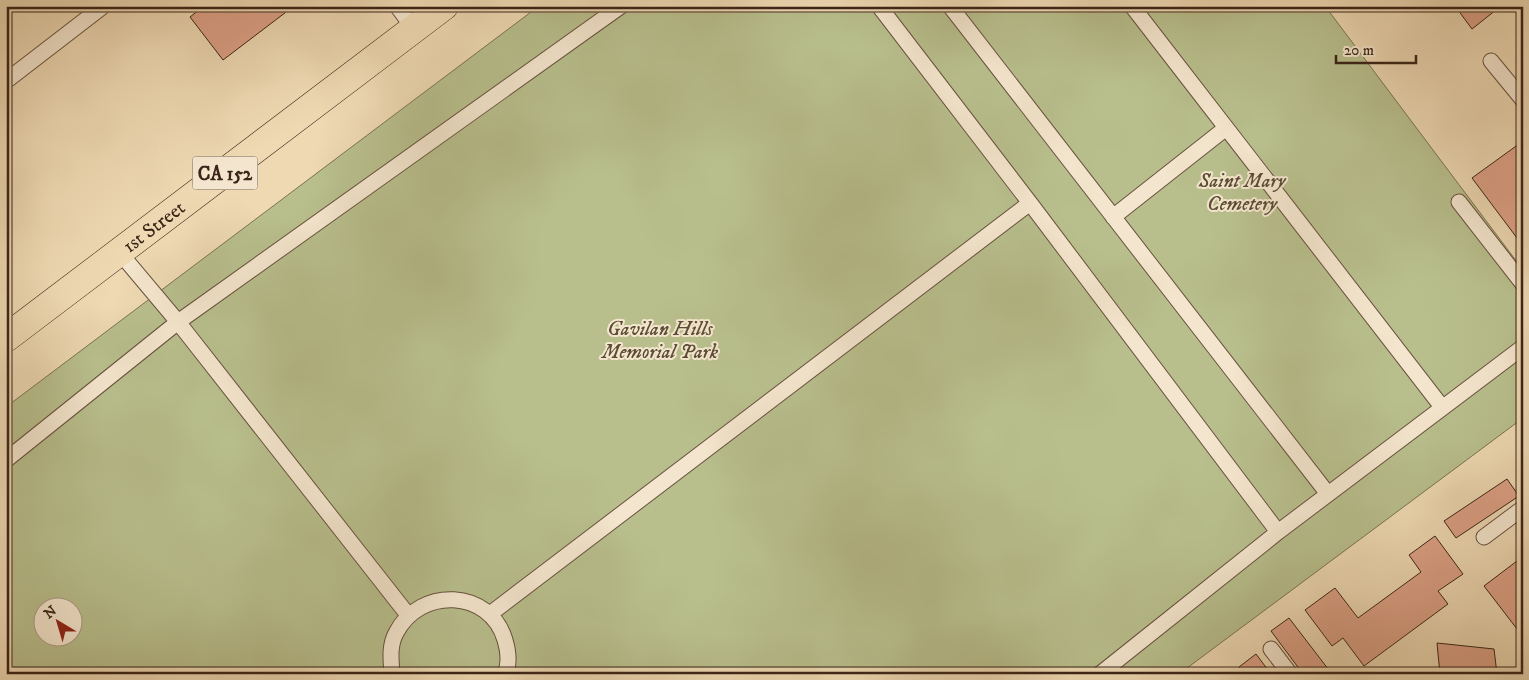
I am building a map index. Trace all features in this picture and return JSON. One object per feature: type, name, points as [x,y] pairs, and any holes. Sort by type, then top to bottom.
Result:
[{"type":"main road","name":"1st Street","points":[[6,338],[444,6]]},
{"type":"lane","points":[[397,6],[414,29]]},
{"type":"lane","points":[[6,460],[178,322],[622,6]]},
{"type":"lane","points":[[879,6],[1278,532]]},
{"type":"lane","points":[[950,6],[1328,494]]},
{"type":"lane","points":[[1132,6],[1442,407]]},
{"type":"lane","points":[[6,81],[102,7]]},
{"type":"lane","points":[[1491,61],[1523,100]]},
{"type":"lane","points":[[1113,217],[1226,128]]},
{"type":"lane","points":[[1459,202],[1523,284]]},
{"type":"lane","points":[[490,614],[1030,203]]},
{"type":"lane","points":[[120,253],[178,322],[408,615]]},
{"type":"lane","points":[[1100,674],[1278,532],[1523,346]]},
{"type":"lane","points":[[1484,537],[1523,508]]},
{"type":"lane","points":[[392,674],[390,653],[395,633],[408,615],[426,603],[446,598],[466,600],[490,614],[502,630],[508,650],[506,674]]},
{"type":"lane","points":[[1271,649],[1290,674]]},
{"type":"green space","name":"Gavilan Hills Memorial Park","points":[[539,6],[1325,6],[1523,270],[1523,418],[1179,674],[6,674],[6,407]]},
{"type":"building","points":[[204,6],[294,6],[223,60],[190,17]]},
{"type":"building","points":[[1455,6],[1501,6],[1472,29]]},
{"type":"building","points":[[1523,141],[1523,246],[1472,178]]},
{"type":"building","points":[[1507,479],[1519,496],[1456,538],[1444,521]]},
{"type":"building","points":[[1435,536],[1463,574],[1438,591],[1448,604],[1364,666],[1343,638],[1332,646],[1305,610],[1335,588],[1358,618],[1421,572],[1409,555]]},
{"type":"building","points":[[1517,561],[1523,569],[1523,625],[1517,629],[1484,586]]},
{"type":"building","points":[[1289,618],[1332,674],[1303,674],[1271,631]]},
{"type":"building","points":[[1437,643],[1494,649],[1497,674],[1440,674]]},
{"type":"building","points":[[1256,654],[1271,674],[1244,674],[1239,667]]},
{"type":"park label","name":"Saint Mary Cemetery","points":[[1242,192]]}]
